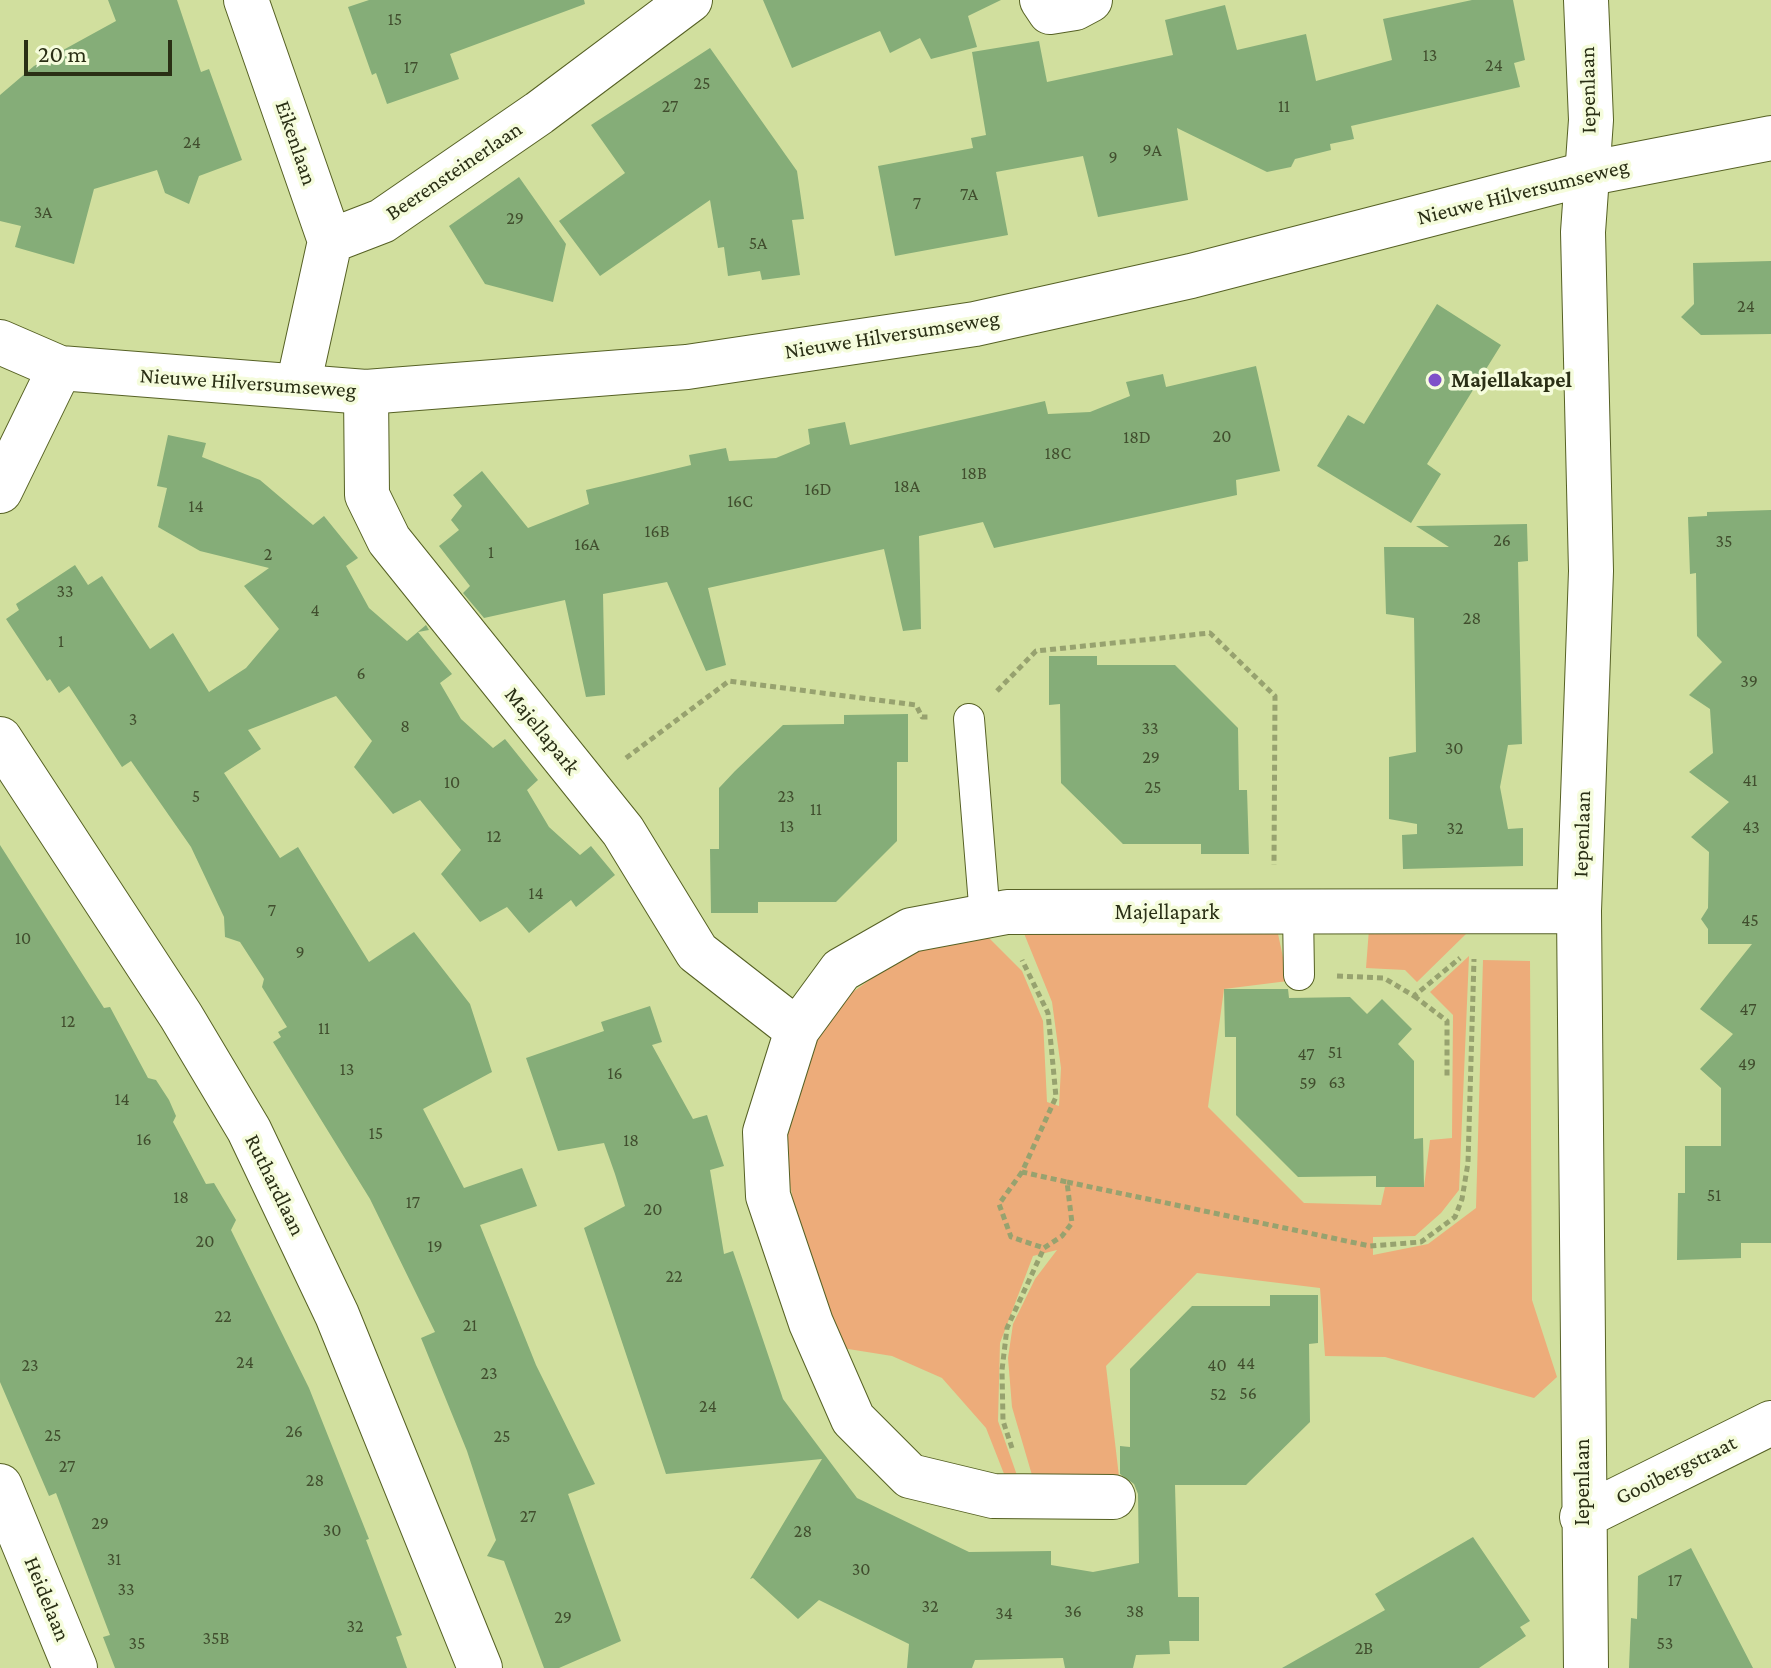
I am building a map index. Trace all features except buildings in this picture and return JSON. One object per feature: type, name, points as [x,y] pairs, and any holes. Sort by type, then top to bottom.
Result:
[{"type":"street","name":"Eikenlaan","points":[[246,0],[330,241]]},
{"type":"street","name":"Beerensteinerlaan","points":[[330,241],[382,221],[539,113],[690,0]]},
{"type":"street","points":[[1042,0],[1050,12],[1075,8],[1090,0]]},
{"type":"street","name":"Iepenlaan","points":[[1586,0],[1591,120],[1583,232],[1591,571],[1579,911],[1582,1517],[1586,1668]]},
{"type":"street","name":"Nieuwe Hilversumseweg","points":[[0,342],[60,368],[366,392],[687,367],[975,324],[1191,276],[1586,174],[1771,138]]},
{"type":"street","points":[[298,386],[330,241]]},
{"type":"street","points":[[0,491],[60,368]]},
{"type":"street","name":"Majellapark","points":[[366,392],[367,495],[389,540],[623,831],[697,952],[797,1030]]},
{"type":"street","name":"Ruthardlaan","points":[[0,739],[181,1016],[249,1130],[337,1315],[480,1668]]},
{"type":"street","name":"Majellapark","points":[[1113,1497],[993,1496],[910,1476],[853,1419],[811,1323],[768,1196],[765,1132],[797,1030],[841,970],[911,930],[1007,912],[1579,911]]},
{"type":"street","name":"Gooibergstraat","points":[[1582,1517],[1771,1423]]},
{"type":"street","name":"Heidelaan","points":[[0,1486],[75,1668]]},
{"type":"lane","points":[[969,719],[985,917]]},
{"type":"lane","points":[[1298,912],[1299,975]]},
{"type":"path","points":[[985,917],[1027,965],[1048,1013],[1056,1097],[1022,1172],[999,1204],[1011,1237],[1044,1248]]},
{"type":"path","points":[[1022,1172],[1370,1246],[1421,1242],[1455,1217],[1462,1199],[1468,1163],[1474,947]]},
{"type":"path","points":[[1414,996],[1462,957]]},
{"type":"path","points":[[1299,975],[1384,978],[1414,996],[1447,1021],[1447,1078]]},
{"type":"path","points":[[1030,1496],[1003,1421],[1002,1370],[1012,1311],[1044,1248],[1062,1236],[1072,1223],[1067,1182]]},
{"type":"shaded area","points":[[1277,929],[1288,981],[1224,989],[1208,1107],[1304,1203],[1381,1205],[1385,1187],[1424,1187],[1430,1140],[1452,1138],[1453,1015],[1430,992],[1469,956],[1459,1190],[1441,1213],[1415,1236],[1373,1237],[1373,1255],[1428,1244],[1476,1208],[1483,960],[1530,961],[1532,1300],[1557,1377],[1534,1398],[1385,1357],[1325,1356],[1320,1288],[1197,1273],[1106,1366],[1120,1485],[1034,1482],[1012,1407],[1008,1358],[1013,1324],[1035,1279],[1057,1250],[1033,1256],[1000,1343],[998,1421],[1020,1484],[1008,1484],[986,1428],[942,1378],[892,1356],[842,1348],[794,1205],[784,1154],[784,1111],[818,1026],[850,994],[892,964],[925,947],[986,935],[1022,971],[1043,1021],[1047,1102],[1059,1106],[1061,1068],[1052,1002],[1023,931]]},
{"type":"shaded area","points":[[1369,929],[1467,933],[1417,982],[1405,970],[1366,968]]},
{"type":"place","name":"Majellakapel","points":[[1435,380]]}]
